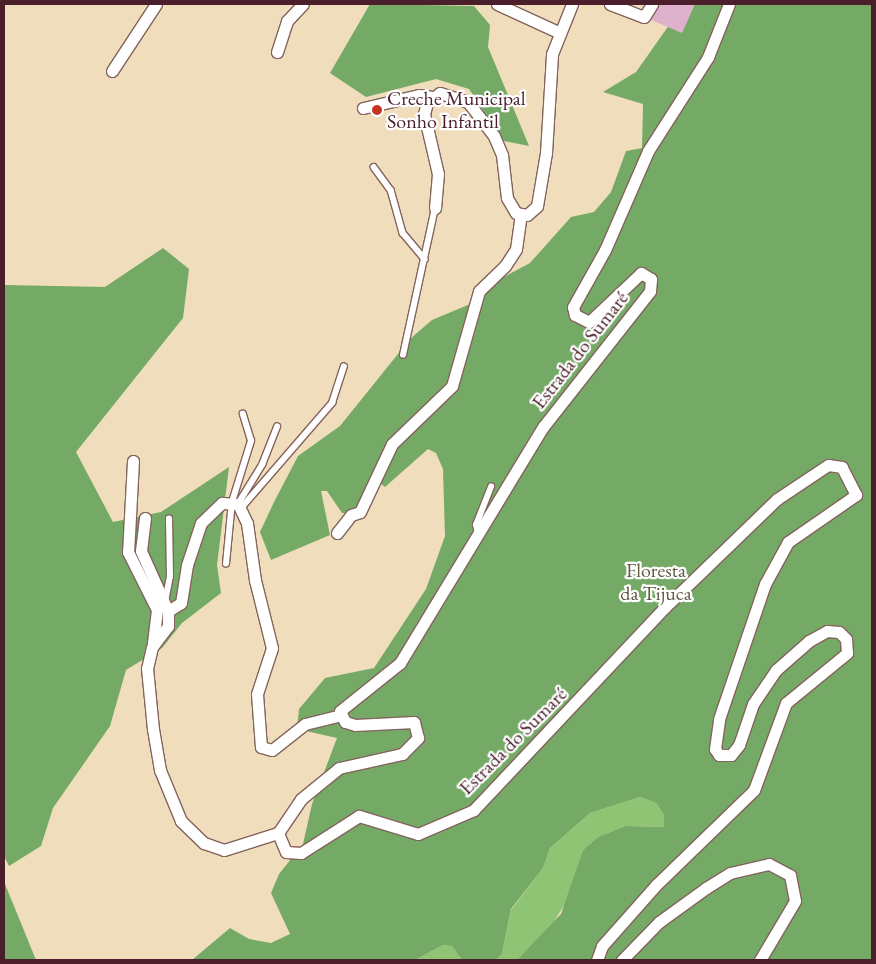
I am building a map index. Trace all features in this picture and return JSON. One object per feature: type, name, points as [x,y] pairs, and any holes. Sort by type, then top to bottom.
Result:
[{"type":"street","points":[[112,72],[156,4]]},
{"type":"street","points":[[277,52],[287,21],[303,4]]},
{"type":"street","points":[[496,4],[560,33]]},
{"type":"street","points":[[363,108],[419,96],[432,97],[440,93],[458,96],[481,118],[502,155],[511,208],[522,215],[532,212],[541,198],[550,69],[560,33],[572,4]]},
{"type":"street","points":[[610,4],[644,17],[652,4]]},
{"type":"street","name":"Estrada do Sumaré","points":[[340,715],[342,708],[400,663],[565,396],[650,291],[651,279],[641,273],[594,319],[584,323],[575,315],[574,307],[605,250],[648,151],[708,57],[730,4]]},
{"type":"street","points":[[432,97],[424,114],[438,174],[436,208]]},
{"type":"street","points":[[338,533],[352,515],[360,512],[392,444],[452,386],[479,292],[516,249],[522,215]]},
{"type":"street","points":[[133,461],[128,552],[157,610],[153,646],[147,668],[152,729],[160,770],[181,821],[204,843],[224,850],[278,833],[301,799],[338,768],[402,754],[420,733],[414,722],[356,725],[340,715],[304,724],[272,750],[261,747],[257,694],[272,648],[237,504],[210,511],[201,523],[186,565],[181,603],[166,606]]},
{"type":"street","name":"Estrada do Sumaré","points":[[278,833],[281,847],[294,853],[312,848],[359,816],[418,834],[474,810],[665,607],[777,499],[828,465],[842,467],[856,495],[788,542],[765,584],[719,718],[715,749],[719,755],[731,755],[739,745],[753,704],[776,670],[809,641],[827,631],[839,632],[846,639],[847,653],[786,703],[754,790],[656,885],[602,946],[597,960]]},
{"type":"street","points":[[145,518],[140,537],[146,565],[166,606],[168,626],[153,646]]},
{"type":"street","points":[[128,552],[130,540],[140,537]]},
{"type":"street","points":[[622,960],[659,922],[706,888],[730,873],[769,864],[790,875],[795,901],[760,960]]},
{"type":"lane","points":[[374,167],[391,190],[404,233],[425,259]]},
{"type":"lane","points":[[403,355],[436,208]]},
{"type":"lane","points":[[237,504],[332,404],[344,367]]},
{"type":"lane","points":[[226,564],[251,441],[243,414]]},
{"type":"lane","points":[[237,504],[262,465],[277,427]]},
{"type":"lane","points":[[478,535],[476,525],[490,487]]},
{"type":"lane","points":[[166,606],[170,577],[169,519]]},
{"type":"green space","points":[[370,4],[474,6],[490,25],[488,47],[529,146],[504,141],[469,89],[436,79],[366,97],[330,73]]},
{"type":"green space","name":"Floresta da Tijuca","points":[[684,4],[872,4],[872,960],[517,960],[561,914],[583,850],[598,837],[625,826],[664,827],[664,815],[656,803],[640,797],[590,813],[550,848],[543,868],[511,909],[502,954],[495,960],[462,960],[452,946],[443,945],[415,960],[192,960],[230,928],[249,939],[271,943],[290,934],[271,893],[279,874],[303,844],[312,804],[337,738],[297,729],[299,709],[325,678],[374,668],[426,589],[445,536],[443,469],[436,453],[428,449],[385,487],[376,480],[359,513],[342,513],[327,491],[321,491],[330,535],[271,560],[260,532],[274,502],[298,456],[340,426],[410,339],[432,320],[475,302],[487,286],[530,263],[571,217],[594,212],[611,192],[626,151],[642,148],[643,104],[603,92],[636,72]]},
{"type":"green space","points":[[163,248],[189,269],[183,318],[76,452],[113,522],[161,512],[229,467],[217,565],[221,593],[182,623],[162,648],[126,670],[110,726],[53,808],[41,846],[9,866],[4,856],[4,285],[105,287]]},
{"type":"green space","points":[[640,797],[656,803],[664,815],[664,827],[625,826],[598,837],[583,850],[566,902],[552,925],[517,960],[495,960],[502,954],[511,910],[543,868],[550,848],[590,813]]},
{"type":"green space","points":[[4,882],[5,884],[36,960],[4,960]]},
{"type":"green space","points":[[443,945],[452,946],[462,960],[415,960]]},
{"type":"building","points":[[659,4],[695,4],[682,33],[651,20]]},
{"type":"place","name":"Creche Municipal Sonho Infantil","points":[[377,110]]}]
